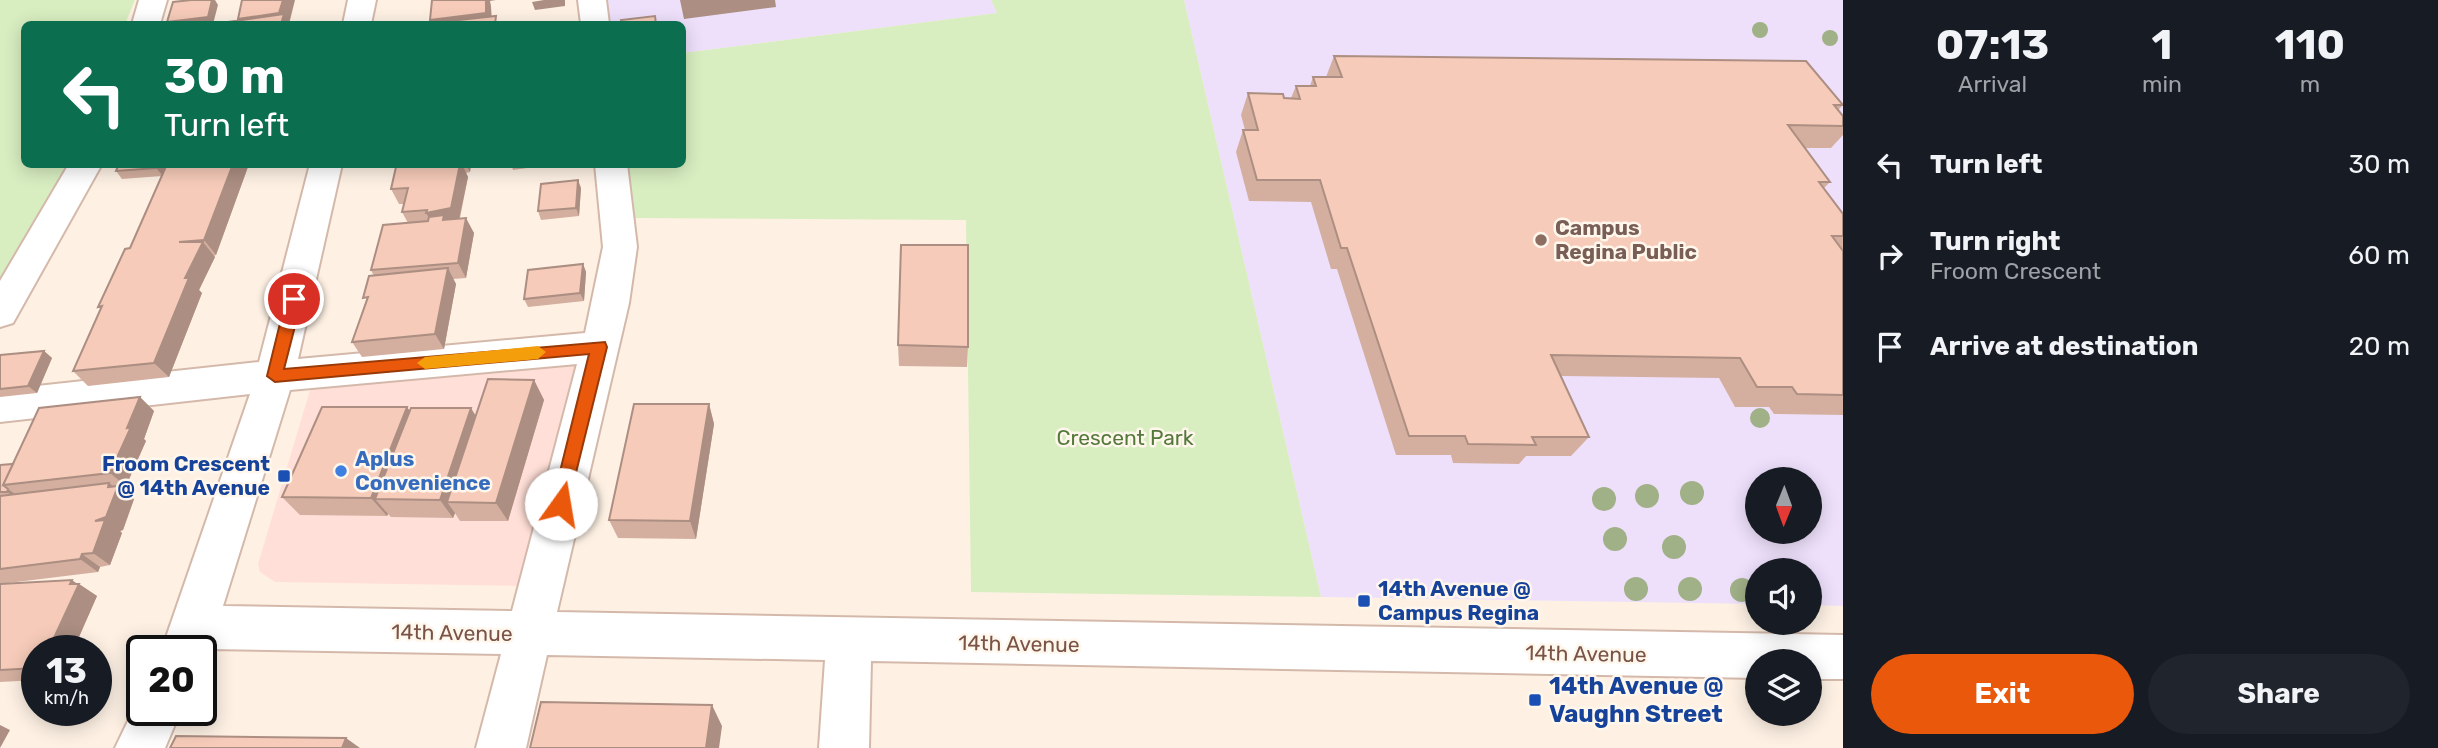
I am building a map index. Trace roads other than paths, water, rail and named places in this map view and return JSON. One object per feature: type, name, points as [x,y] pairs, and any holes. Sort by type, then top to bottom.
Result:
[{"type":"street","points":[[147,21],[153,0]]},
{"type":"street","points":[[358,21],[362,0]]},
{"type":"street","points":[[592,0],[595,21]]},
{"type":"street","points":[[0,313],[84,168]]},
{"type":"street","points":[[190,635],[275,376],[325,168]]},
{"type":"street","points":[[501,748],[611,303],[620,247],[611,168]]},
{"type":"street","points":[[0,406],[275,376],[599,347]]},
{"type":"street","name":"14th Avenue","points":[[217,639],[529,635],[1843,657]]},
{"type":"street","points":[[844,748],[849,640]]},
{"type":"street","points":[[139,748],[149,726]]},
{"type":"place","name":"Campus Regina Public","points":[[1541,240]]},
{"type":"place","name":"Aplus Convenience","points":[[341,471]]},
{"type":"place","name":"Froom Crescent @ 14th Avenue","points":[[284,476]]},
{"type":"place","name":"14th Avenue @ Campus Regina","points":[[1364,601]]},
{"type":"place","name":"14th Avenue @ Vaughn Street","points":[[1535,700]]},
{"type":"park label","name":"Crescent Park","points":[[1125,438]]}]
